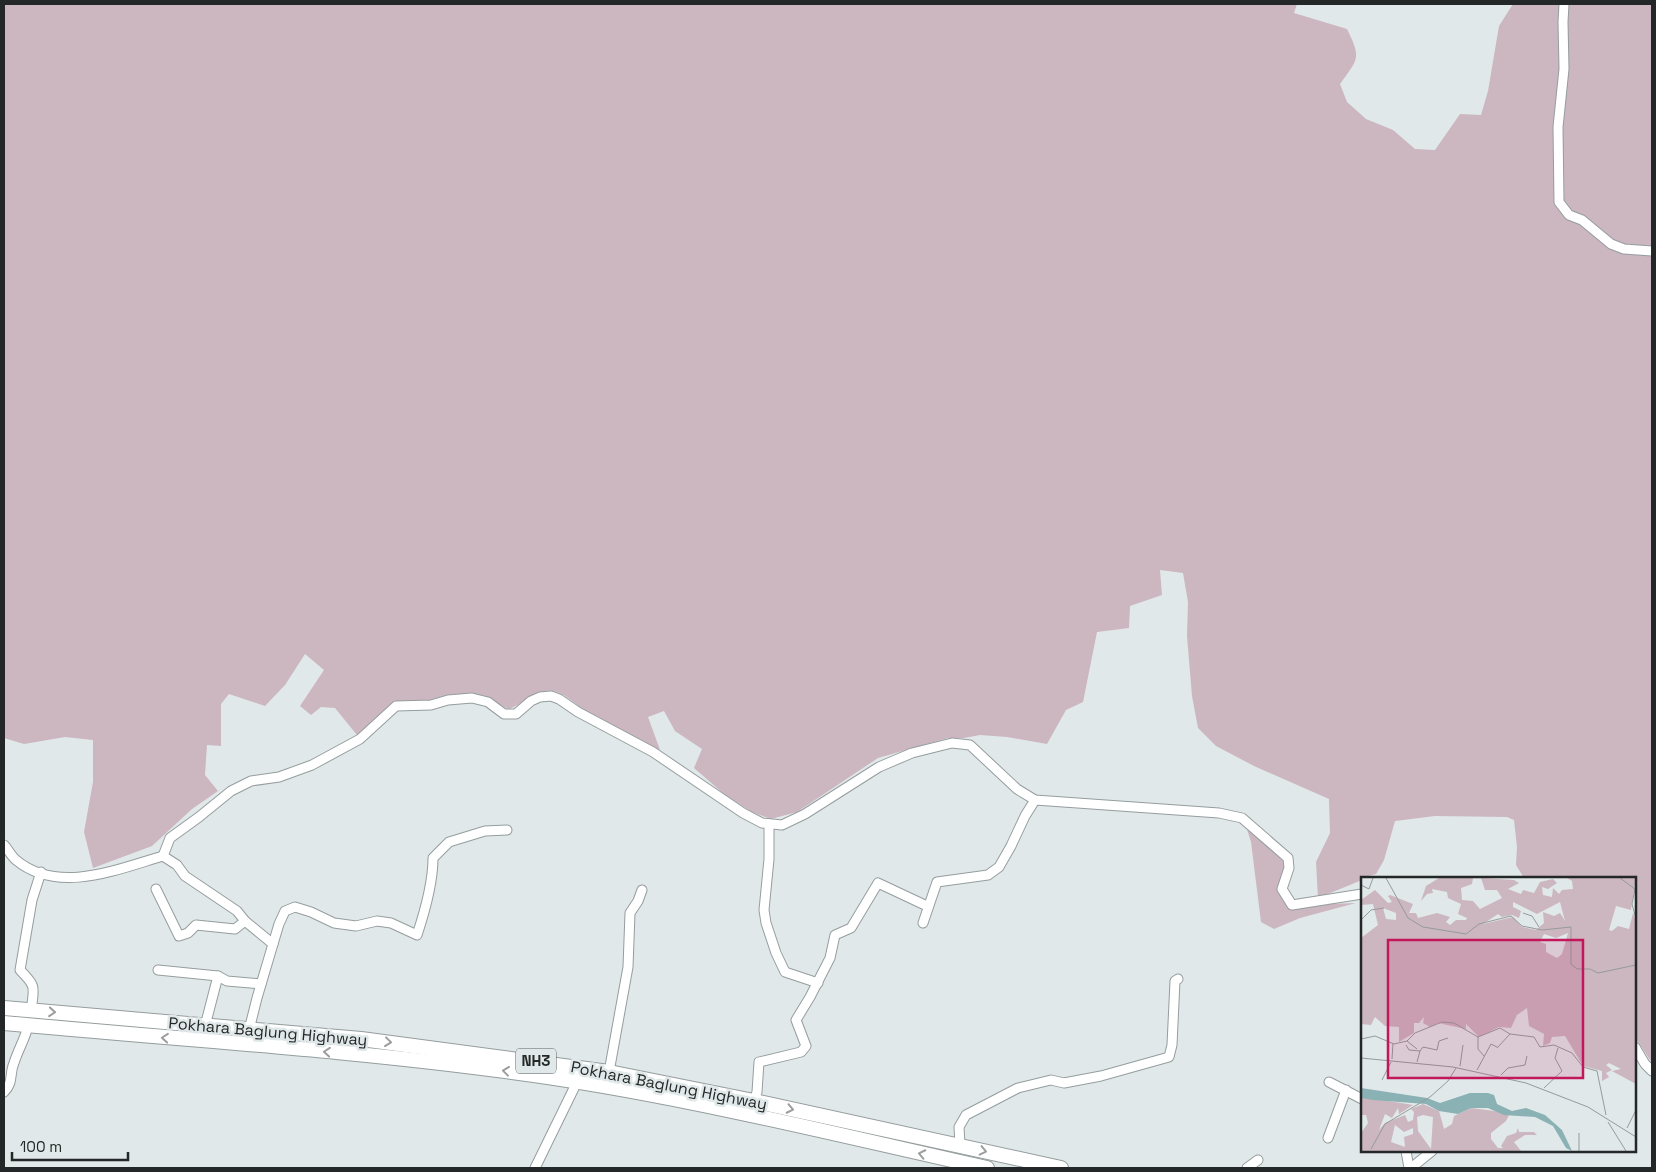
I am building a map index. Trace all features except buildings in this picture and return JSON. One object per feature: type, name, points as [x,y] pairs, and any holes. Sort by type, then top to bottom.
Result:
[{"type":"highway","name":"Pokhara Baglung Highway","points":[[4,1008],[361,1039],[608,1072],[754,1101],[1061,1168]]},
{"type":"highway","name":"Pokhara Baglung Highway","points":[[4,1023],[378,1056],[511,1071],[728,1111],[987,1168]]},
{"type":"street","points":[[1564,4],[1564,69],[1558,127],[1559,202],[1569,215],[1582,220],[1611,244],[1624,249],[1652,251]]},
{"type":"street","points":[[163,856],[170,838],[231,791],[251,781],[278,777],[312,765],[360,738],[396,706],[431,705],[459,698],[472,698],[488,702],[504,714],[516,714],[531,701],[540,697],[551,696],[560,699],[578,712],[653,752],[743,813],[762,823],[782,825],[805,814],[878,767],[912,752],[952,743],[970,745],[1017,789],[1035,800],[1219,813],[1242,818],[1288,858],[1290,868],[1282,889],[1292,905],[1361,894]]},
{"type":"street","points":[[923,924],[927,906],[936,882],[988,875],[999,867],[1012,846],[1024,816],[1035,800]]},
{"type":"street","points":[[769,824],[769,859],[764,910],[766,923],[785,972],[818,982]]},
{"type":"street","points":[[249,1030],[278,924],[285,911],[295,907],[311,912],[334,924],[356,926],[377,921],[391,924],[417,935],[424,912],[433,858],[449,842],[485,831],[507,830]]},
{"type":"street","points":[[4,845],[16,860],[56,878],[90,876],[163,856],[177,865],[185,876],[237,911],[245,921],[273,944]]},
{"type":"street","points":[[31,1010],[34,988],[20,970],[32,900],[41,872]]},
{"type":"street","points":[[754,1101],[757,1092],[759,1062],[802,1052],[806,1046],[796,1020],[830,958],[835,935],[851,928],[878,883],[927,906]]},
{"type":"street","points":[[156,889],[179,936],[188,933],[196,925],[235,929],[245,921]]},
{"type":"street","points":[[608,1072],[628,967],[630,913],[638,901],[642,890]]},
{"type":"street","points":[[158,970],[218,976],[227,981],[262,984]]},
{"type":"street","points":[[205,1026],[218,976]]},
{"type":"street","points":[[960,1145],[959,1127],[966,1115],[1018,1088],[1051,1080],[1064,1083],[1101,1076],[1169,1057],[1172,1045],[1175,981],[1178,979]]},
{"type":"street","points":[[4,1092],[9,1087],[13,1074],[13,1064],[28,1026]]},
{"type":"street","points":[[1636,1049],[1645,1064],[1652,1071]]},
{"type":"street","points":[[535,1168],[576,1082]]},
{"type":"street","points":[[1329,1082],[1361,1098]]},
{"type":"street","points":[[1328,1138],[1346,1090]]},
{"type":"street","points":[[1406,1152],[1410,1168],[1431,1152]]},
{"type":"street","points":[[1247,1168],[1258,1160]]},
{"type":"shaded area","points":[[4,4],[1297,4],[1294,13],[1347,29],[1356,52],[1356,58],[1351,69],[1340,84],[1347,102],[1366,119],[1393,130],[1415,149],[1435,150],[1460,114],[1481,115],[1488,91],[1499,26],[1513,4],[1652,4],[1652,1063],[1636,1039],[1636,877],[1523,877],[1516,865],[1517,847],[1514,820],[1507,817],[1435,816],[1395,821],[1384,860],[1376,874],[1361,877],[1361,880],[1318,898],[1316,862],[1330,833],[1329,799],[1254,766],[1216,746],[1198,728],[1192,696],[1187,636],[1188,602],[1183,573],[1160,570],[1162,595],[1130,606],[1129,628],[1097,632],[1083,702],[1066,710],[1047,744],[1007,737],[980,735],[948,738],[878,758],[797,812],[771,819],[752,812],[724,794],[694,768],[702,749],[675,731],[664,711],[648,717],[660,750],[600,721],[568,698],[553,691],[535,694],[508,709],[483,695],[447,695],[425,701],[392,703],[357,735],[335,708],[321,707],[311,715],[300,706],[324,670],[305,654],[285,685],[265,706],[229,694],[221,704],[221,746],[207,745],[205,775],[218,791],[192,809],[152,846],[93,868],[84,832],[93,782],[93,740],[65,737],[24,744],[4,738]]},
{"type":"shaded area","points":[[1246,826],[1283,861],[1285,873],[1280,885],[1298,908],[1356,903],[1300,918],[1274,929],[1261,922],[1251,842]]}]
